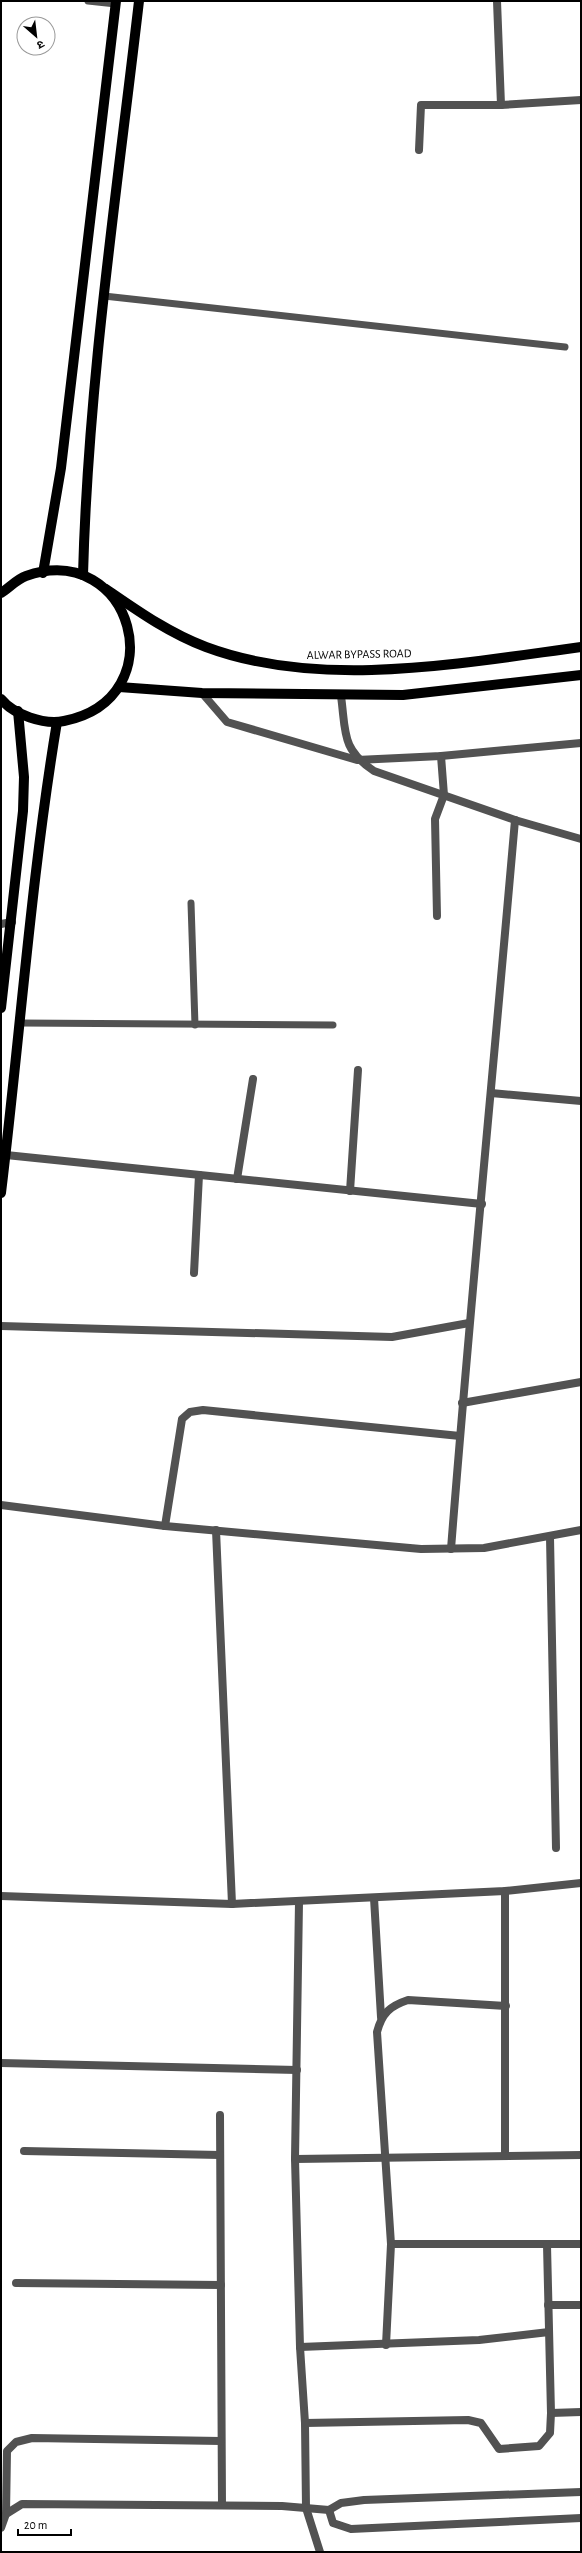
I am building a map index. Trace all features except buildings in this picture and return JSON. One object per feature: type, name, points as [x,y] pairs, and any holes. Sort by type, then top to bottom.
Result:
[{"type":"main road","points":[[83,576],[87,464],[104,296],[139,1]]},
{"type":"main road","points":[[43,573],[62,468],[116,2]]},
{"type":"main road","name":"ALWAR BYPASS ROAD","points":[[1,593],[25,577],[54,570],[83,576],[106,589],[162,627],[206,647],[248,660],[300,668],[378,669],[422,666],[581,647]]},
{"type":"main road","points":[[1,699],[27,717],[57,722],[81,717],[102,706],[119,687],[129,663],[131,636],[123,610],[106,589]]},
{"type":"main road","points":[[119,687],[202,693],[341,696],[403,695],[581,675]]},
{"type":"main road","points":[[1,1008],[12,922],[23,811],[24,777],[18,711]]},
{"type":"main road","points":[[1,1193],[43,808],[57,722]]},
{"type":"street","points":[[497,1],[501,105]]},
{"type":"street","points":[[419,150],[421,105],[501,105],[581,100]]},
{"type":"street","points":[[202,693],[227,722],[357,760],[374,771],[515,820],[581,839]]},
{"type":"street","points":[[341,696],[347,743],[357,760]]},
{"type":"street","points":[[357,760],[441,756],[581,743]]},
{"type":"street","points":[[437,916],[435,818],[444,795],[441,756]]},
{"type":"street","points":[[451,1549],[469,1323],[482,1204],[515,820]]},
{"type":"street","points":[[1,924],[12,922]]},
{"type":"street","points":[[350,1190],[358,1070]]},
{"type":"street","points":[[237,1179],[253,1079]]},
{"type":"street","points":[[491,1093],[581,1101]]},
{"type":"street","points":[[6,1155],[482,1204]]},
{"type":"street","points":[[194,1273],[199,1175]]},
{"type":"street","points":[[1,1326],[392,1337],[469,1323]]},
{"type":"street","points":[[462,1403],[581,1382]]},
{"type":"street","points":[[165,1526],[182,1419],[190,1412],[203,1410],[460,1436]]},
{"type":"street","points":[[1,1505],[165,1526],[389,1547],[451,1549],[484,1548],[550,1537],[581,1530]]},
{"type":"street","points":[[216,1530],[232,1904]]},
{"type":"street","points":[[550,1537],[556,1848]]},
{"type":"street","points":[[1,1896],[232,1904],[505,1891],[581,1883]]},
{"type":"street","points":[[505,1891],[505,2156]]},
{"type":"street","points":[[374,1898],[381,2017],[377,2032],[391,2244],[386,2345]]},
{"type":"street","points":[[299,1902],[295,2159],[300,2348],[305,2423],[306,2508],[320,2552]]},
{"type":"street","points":[[381,2017],[393,2005],[408,2000],[506,2006]]},
{"type":"street","points":[[1,2063],[297,2070]]},
{"type":"street","points":[[220,2115],[222,2505]]},
{"type":"street","points":[[24,2151],[220,2154]]},
{"type":"street","points":[[295,2159],[581,2155]]},
{"type":"street","points":[[391,2244],[581,2244]]},
{"type":"street","points":[[305,2423],[468,2420],[481,2423],[499,2449],[539,2446],[550,2434],[551,2413],[547,2245]]},
{"type":"street","points":[[16,2283],[221,2285]]},
{"type":"street","points":[[548,2305],[581,2305]]},
{"type":"street","points":[[300,2348],[386,2345],[548,2332]]},
{"type":"street","points":[[551,2413],[581,2412]]},
{"type":"street","points":[[1,2528],[6,2514],[4,2481],[7,2451],[16,2442],[32,2438],[221,2441]]},
{"type":"street","points":[[6,2514],[22,2504],[44,2503],[222,2505],[329,2510],[341,2503],[364,2500],[581,2492]]},
{"type":"street","points":[[329,2510],[333,2523],[351,2529],[363,2530],[581,2518]]},
{"type":"lane","points":[[88,1],[116,2]]},
{"type":"lane","points":[[104,296],[565,347]]},
{"type":"lane","points":[[191,903],[195,1025]]},
{"type":"lane","points":[[19,1023],[334,1025]]}]
